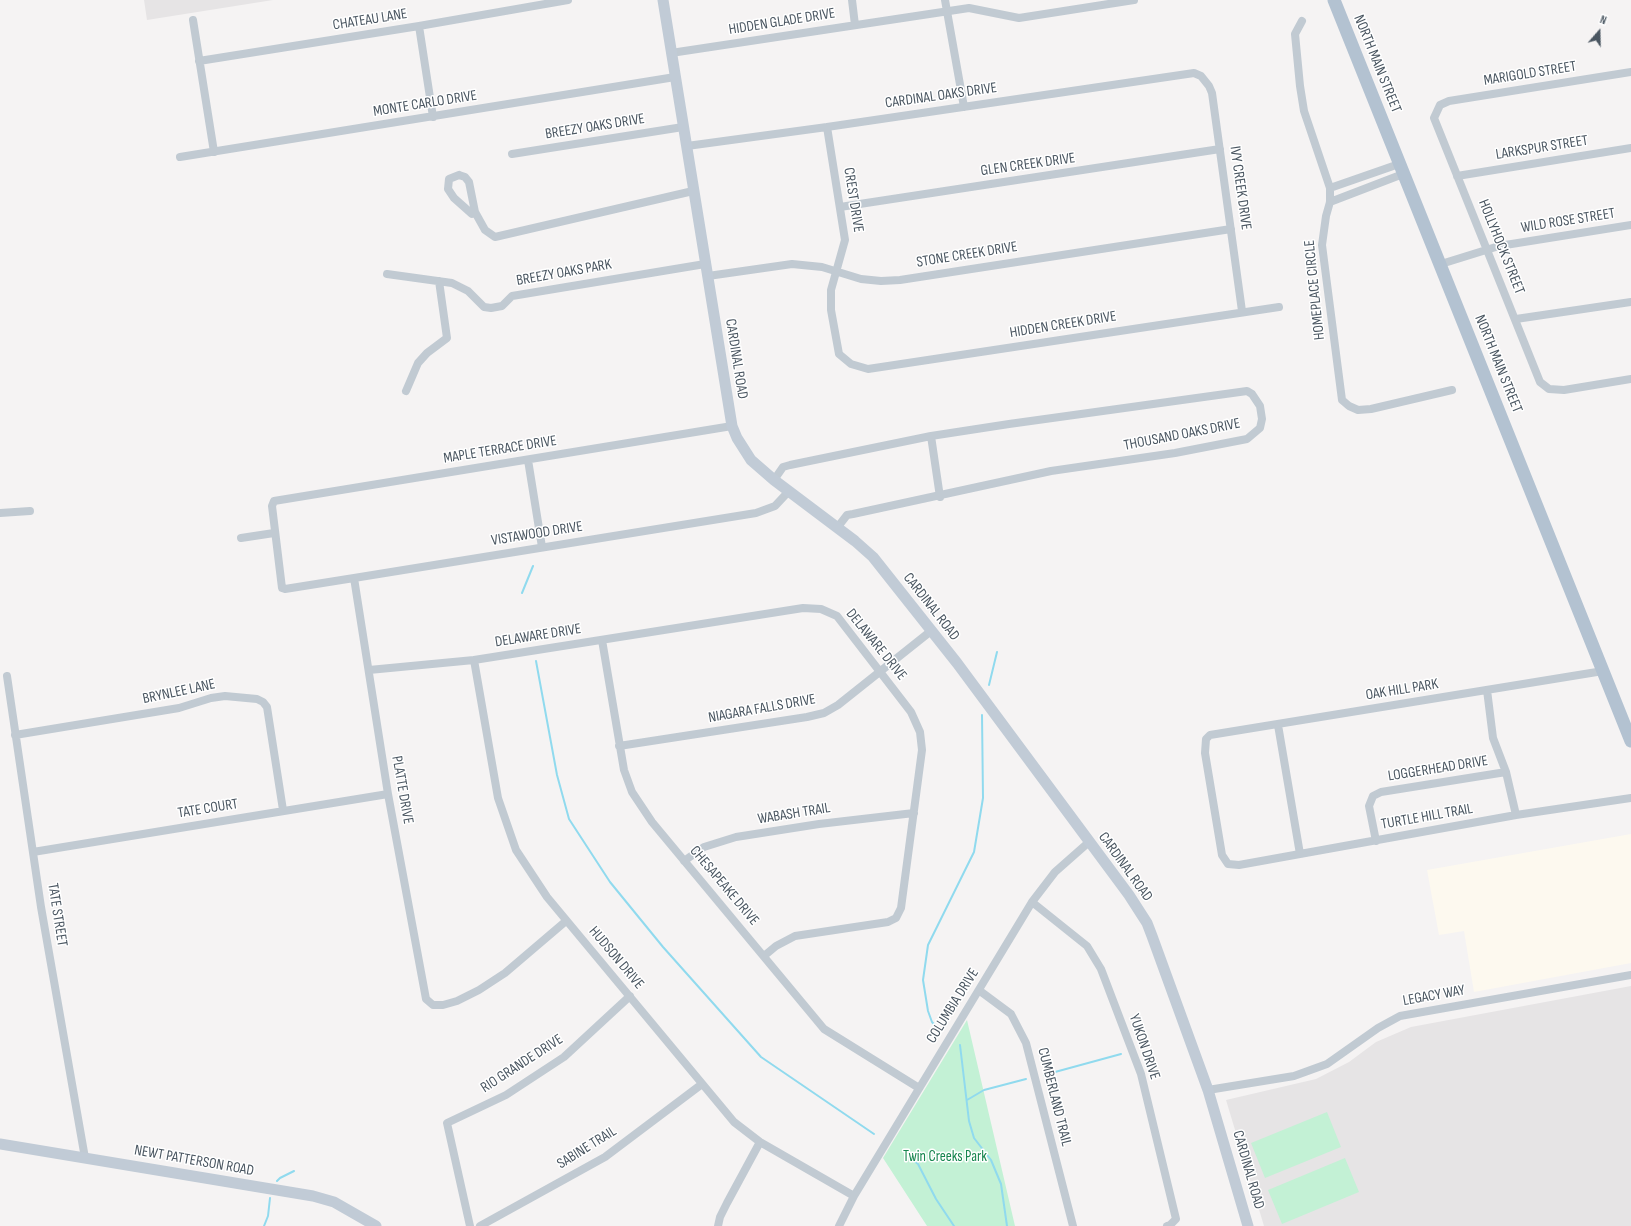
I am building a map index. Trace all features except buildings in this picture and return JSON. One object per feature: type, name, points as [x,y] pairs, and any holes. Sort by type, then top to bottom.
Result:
[{"type":"main road","name":"NORTH MAIN STREET","points":[[1334,0],[1631,741]]},
{"type":"street","name":"CHATEAU LANE","points":[[199,61],[419,26],[568,0]]},
{"type":"street","name":"CARDINAL ROAD","points":[[663,0],[732,426],[743,450],[751,460],[774,480],[837,528],[873,558],[957,663],[1129,895],[1146,923],[1208,1090],[1248,1226]]},
{"type":"street","points":[[852,0],[855,25]]},
{"type":"street","points":[[945,0],[964,107]]},
{"type":"street","name":"HIDDEN GLADE DRIVE","points":[[671,53],[969,8],[1019,18],[1091,3],[1134,0]]},
{"type":"street","points":[[193,20],[214,152]]},
{"type":"street","name":"HOMEPLACE CIRCLE","points":[[1302,21],[1295,34],[1304,111],[1330,188],[1330,202],[1326,216],[1322,245],[1342,400],[1349,406],[1358,410],[1371,409],[1452,390]]},
{"type":"street","points":[[419,26],[433,117]]},
{"type":"street","name":"MARIGOLD STREET","points":[[1436,109],[1440,105],[1449,101],[1631,72]]},
{"type":"street","name":"CARDINAL OAKS DRIVE","points":[[687,146],[1189,74],[1198,75]]},
{"type":"street","name":"IVY CREEK DRIVE","points":[[1198,75],[1209,86],[1212,93],[1232,229],[1242,311]]},
{"type":"street","name":"MONTE CARLO DRIVE","points":[[180,157],[675,77]]},
{"type":"street","name":"HOLLYHOCK STREET","points":[[1436,109],[1434,118],[1486,250],[1516,319],[1540,382],[1549,389],[1564,390],[1631,379]]},
{"type":"street","name":"BREEZY OAKS DRIVE","points":[[512,154],[683,127]]},
{"type":"street","name":"CREST DRIVE","points":[[827,127],[845,240],[831,290],[831,310],[839,354],[851,364]]},
{"type":"street","name":"LARKSPUR STREET","points":[[1457,176],[1631,148]]},
{"type":"street","name":"GLEN CREEK DRIVE","points":[[840,207],[1220,149]]},
{"type":"street","points":[[1330,188],[1362,178],[1401,169]]},
{"type":"street","points":[[1330,202],[1366,189],[1401,169]]},
{"type":"street","points":[[475,212],[472,214],[465,209],[450,193],[447,182],[452,176],[460,175],[467,180],[475,212],[485,230],[495,237],[693,191]]},
{"type":"street","points":[[1362,178],[1366,189]]},
{"type":"street","name":"WILD ROSE STREET","points":[[1440,264],[1499,246],[1631,225]]},
{"type":"street","name":"STONE CREEK DRIVE","points":[[708,276],[792,264],[808,264],[861,279],[881,281],[900,280],[1232,229]]},
{"type":"street","name":"BREEZY OAKS PARK","points":[[387,274],[439,281],[461,287],[480,304],[491,308],[502,306],[512,296],[705,264]]},
{"type":"street","points":[[406,391],[418,363],[427,353],[447,338],[439,281]]},
{"type":"street","points":[[1516,319],[1631,302]]},
{"type":"street","name":"HIDDEN CREEK DRIVE","points":[[851,364],[868,369],[1242,311],[1279,307]]},
{"type":"street","name":"THOUSAND OAKS DRIVE","points":[[774,480],[783,467],[790,465],[931,436],[1247,391],[1252,394],[1260,406],[1262,419],[1260,428],[1247,439],[1175,453],[1051,471],[847,515],[837,528]]},
{"type":"street","name":"MAPLE TERRACE DRIVE","points":[[274,533],[273,502],[732,426]]},
{"type":"street","points":[[931,436],[940,496]]},
{"type":"street","points":[[528,460],[542,547]]},
{"type":"street","name":"VISTAWOOD DRIVE","points":[[274,533],[283,588],[354,578],[756,513],[775,506],[789,491]]},
{"type":"street","points":[[0,513],[30,511]]},
{"type":"street","points":[[241,538],[274,533]]},
{"type":"street","name":"PLATTE DRIVE","points":[[354,578],[388,794],[426,999],[430,1003],[436,1005],[450,1003],[479,990],[506,973],[566,921]]},
{"type":"street","name":"DELAWARE DRIVE","points":[[369,670],[474,660],[804,608],[817,608],[836,616],[880,670],[911,712],[920,732],[922,750],[901,908],[896,918],[888,922],[795,936],[776,946],[764,956]]},
{"type":"street","name":"NIAGARA FALLS DRIVE","points":[[619,746],[807,717],[824,712],[838,705],[880,670],[931,631]]},
{"type":"street","name":"CHESAPEAKE DRIVE","points":[[602,640],[619,746],[632,792],[652,822],[824,1029],[919,1088]]},
{"type":"street","name":"HUDSON DRIVE","points":[[474,660],[498,798],[506,825],[516,850],[530,874],[566,921],[734,1122],[760,1142],[854,1196]]},
{"type":"street","name":"OAK HILL PARK","points":[[1228,864],[1224,859],[1221,847],[1205,753],[1206,738],[1210,735],[1603,671]]},
{"type":"street","name":"TATE STREET","points":[[7,676],[32,852],[85,1158]]},
{"type":"street","points":[[1487,690],[1492,738],[1506,772],[1516,815]]},
{"type":"street","name":"BRYNLEE LANE","points":[[15,735],[179,708],[211,698],[225,696],[257,699],[263,702],[267,707],[283,810]]},
{"type":"street","points":[[1278,725],[1300,854]]},
{"type":"street","name":"LOGGERHEAD DRIVE","points":[[1376,840],[1369,806],[1373,796],[1381,792],[1506,772]]},
{"type":"street","name":"TATE COURT","points":[[32,852],[388,794]]},
{"type":"street","name":"TURTLE HILL TRAIL","points":[[1228,864],[1239,866],[1516,815],[1631,798]]},
{"type":"street","name":"WABASH TRAIL","points":[[684,860],[704,846],[736,837],[914,813]]},
{"type":"street","name":"COLUMBIA DRIVE","points":[[839,1226],[854,1196],[980,991],[1032,902],[1055,872],[1089,842]]},
{"type":"street","name":"YUKON DRIVE","points":[[1032,902],[1087,946],[1101,969],[1141,1074],[1176,1219],[1167,1226]]},
{"type":"street","name":"LEGACY WAY","points":[[1208,1090],[1294,1076],[1327,1064],[1378,1028],[1400,1016],[1631,975]]},
{"type":"street","name":"CUMBERLAND TRAIL","points":[[980,991],[1011,1014],[1026,1043],[1073,1226]]},
{"type":"street","name":"RIO GRANDE DRIVE","points":[[470,1226],[447,1123],[506,1095],[564,1057],[630,996]]},
{"type":"street","name":"SABINE TRAIL","points":[[480,1226],[605,1156],[702,1084]]},
{"type":"street","points":[[718,1226],[726,1203],[760,1142]]},
{"type":"street","name":"NEWT PATTERSON ROAD","points":[[0,1144],[313,1196],[334,1202],[376,1226]]},
{"type":"shaded area","points":[[144,0],[273,0],[147,20]]},
{"type":"shaded area","points":[[1631,834],[1631,963],[1474,992],[1464,931],[1439,935],[1427,870]]},
{"type":"shaded area","points":[[1631,986],[1631,1226],[1264,1226],[1226,1100],[1316,1079],[1349,1062],[1376,1042],[1411,1027]]},
{"type":"green space","name":"Twin Creeks Park","points":[[967,1020],[1015,1226],[927,1226],[883,1158]]},
{"type":"green space","points":[[1327,1112],[1341,1147],[1265,1178],[1251,1143]]},
{"type":"green space","points":[[1345,1158],[1359,1192],[1282,1224],[1268,1190]]},
{"type":"waterway","points":[[522,593],[533,566]]},
{"type":"waterway","points":[[989,685],[997,652]]},
{"type":"waterway","points":[[536,661],[557,775],[569,819],[610,882],[663,947],[761,1057],[874,1134]]},
{"type":"waterway","points":[[939,1030],[932,1022],[928,1011],[923,980],[928,945],[974,852],[983,798],[982,715]]},
{"type":"waterway","points":[[960,1045],[969,1121],[974,1138],[991,1160],[1001,1184],[1007,1226]]},
{"type":"waterway","points":[[1044,1075],[1121,1054]]},
{"type":"waterway","points":[[967,1100],[984,1090],[1026,1079]]},
{"type":"waterway","points":[[909,1157],[918,1164],[936,1199],[954,1226]]},
{"type":"waterway","points":[[277,1181],[294,1171]]},
{"type":"waterway","points":[[264,1226],[268,1216],[270,1198]]}]
